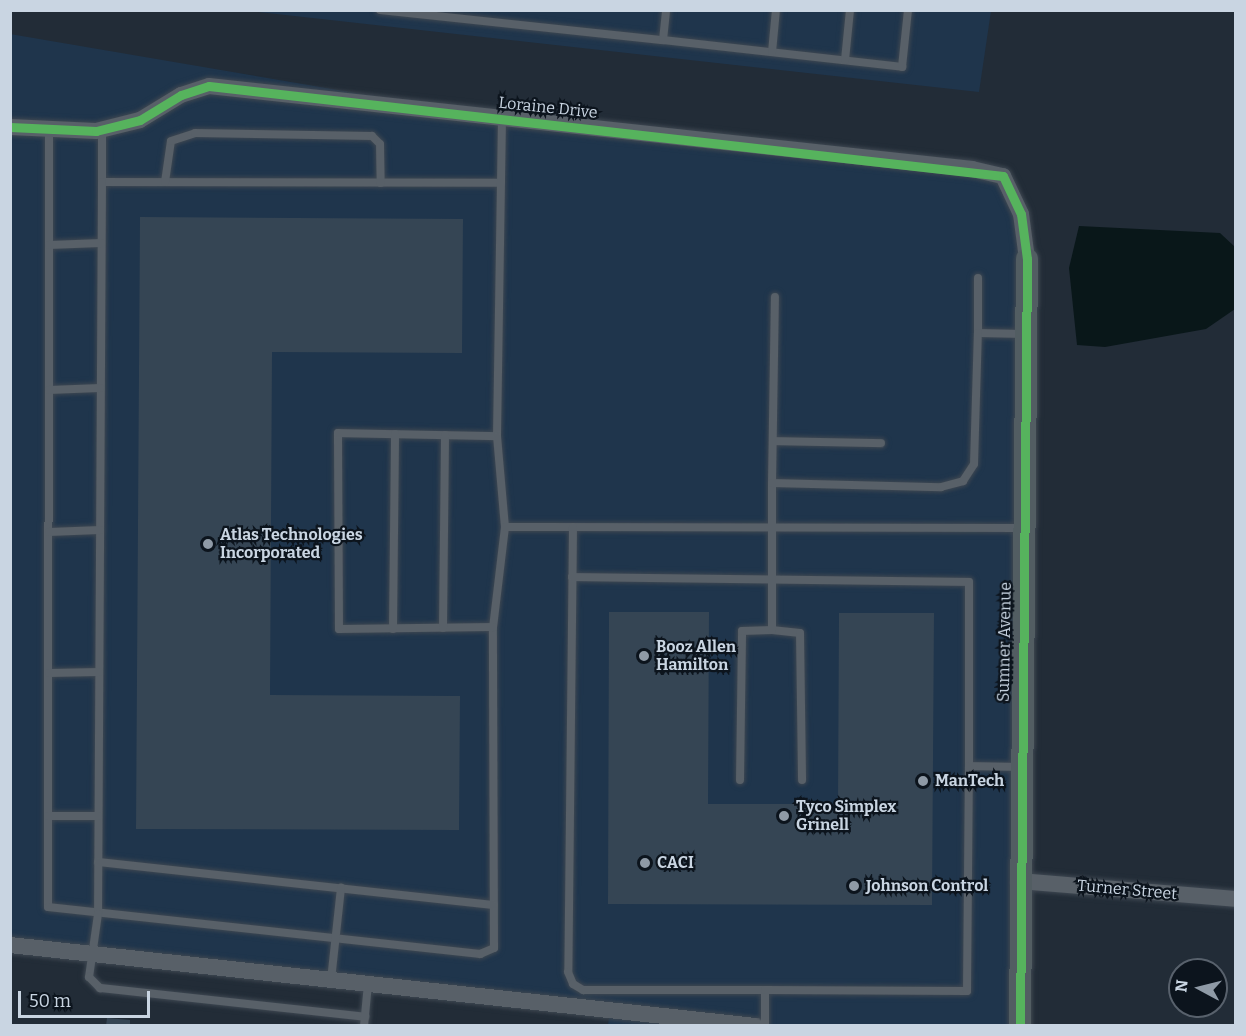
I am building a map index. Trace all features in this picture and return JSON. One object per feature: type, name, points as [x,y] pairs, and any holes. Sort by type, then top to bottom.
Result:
[{"type":"street","name":"Loraine Drive","points":[[10,127],[102,129],[140,120],[181,95],[209,86],[1003,176],[1022,214],[1027,259]]},
{"type":"street","name":"Sumner Avenue","points":[[1020,1026],[1018,881],[1021,528],[1027,259]]},
{"type":"street","name":"Turner Street","points":[[1018,881],[1236,899]]},
{"type":"street","points":[[10,945],[368,984],[665,1021],[756,1026]]},
{"type":"lane","points":[[380,10],[902,67],[908,10]]},
{"type":"lane","points":[[663,40],[666,10]]},
{"type":"lane","points":[[772,52],[776,10]]},
{"type":"lane","points":[[845,60],[850,10]]},
{"type":"lane","points":[[49,129],[48,907],[480,954],[494,948],[493,627],[505,527],[497,436],[502,118]]},
{"type":"lane","points":[[102,129],[98,914],[89,977],[100,988],[365,1021],[368,984]]},
{"type":"lane","points":[[165,182],[171,141],[195,132],[372,136],[380,144],[381,183]]},
{"type":"lane","points":[[102,182],[501,183]]},
{"type":"lane","points":[[49,245],[101,243]]},
{"type":"lane","points":[[772,483],[941,487],[963,481],[974,464],[978,278]]},
{"type":"lane","points":[[772,630],[775,297]]},
{"type":"lane","points":[[978,333],[1025,334]]},
{"type":"lane","points":[[49,390],[100,388]]},
{"type":"lane","points":[[493,627],[339,629],[338,433],[497,436]]},
{"type":"lane","points":[[393,628],[395,434]]},
{"type":"lane","points":[[443,628],[445,435]]},
{"type":"lane","points":[[773,441],[881,443]]},
{"type":"lane","points":[[505,527],[1021,528]]},
{"type":"lane","points":[[572,578],[969,582],[967,991],[583,990],[573,984],[568,972],[572,578],[573,527]]},
{"type":"lane","points":[[49,532],[100,530]]},
{"type":"lane","points":[[740,780],[742,631],[772,630],[800,633],[802,780]]},
{"type":"lane","points":[[49,673],[99,672]]},
{"type":"lane","points":[[969,766],[1019,767]]},
{"type":"lane","points":[[48,816],[98,816]]},
{"type":"lane","points":[[98,862],[494,905]]},
{"type":"lane","points":[[331,980],[340,888]]},
{"type":"lane","points":[[765,990],[765,1026]]},
{"type":"shaded area","points":[[249,11],[991,11],[979,92]]},
{"type":"shaded area","points":[[10,34],[502,118],[1003,176],[1021,214],[1020,1025],[608,1025],[610,1010],[11,945]]},
{"type":"shaded area","points":[[1079,226],[1220,233],[1235,247],[1235,309],[1206,329],[1105,347],[1077,345],[1069,268]]},
{"type":"building","points":[[140,217],[463,219],[462,353],[272,352],[270,695],[460,696],[459,830],[136,829]]},
{"type":"building","points":[[609,612],[709,612],[708,804],[838,804],[839,613],[934,613],[932,905],[608,904]]},
{"type":"building","points":[[107,1018],[130,1020],[130,1026],[106,1026]]},
{"type":"cycle path","points":[[10,127],[96,131],[140,120],[181,95],[209,86],[1003,176],[1021,214],[1027,259],[1020,1026]]},
{"type":"place","name":"Atlas Technologies Incorporated","points":[[208,544]]},
{"type":"place","name":"Booz Allen Hamilton","points":[[644,656]]},
{"type":"place","name":"ManTech","points":[[923,781]]},
{"type":"place","name":"Tyco Simplex Grinell","points":[[784,816]]},
{"type":"place","name":"CACI","points":[[645,863]]},
{"type":"place","name":"Johnson Control","points":[[854,886]]}]
